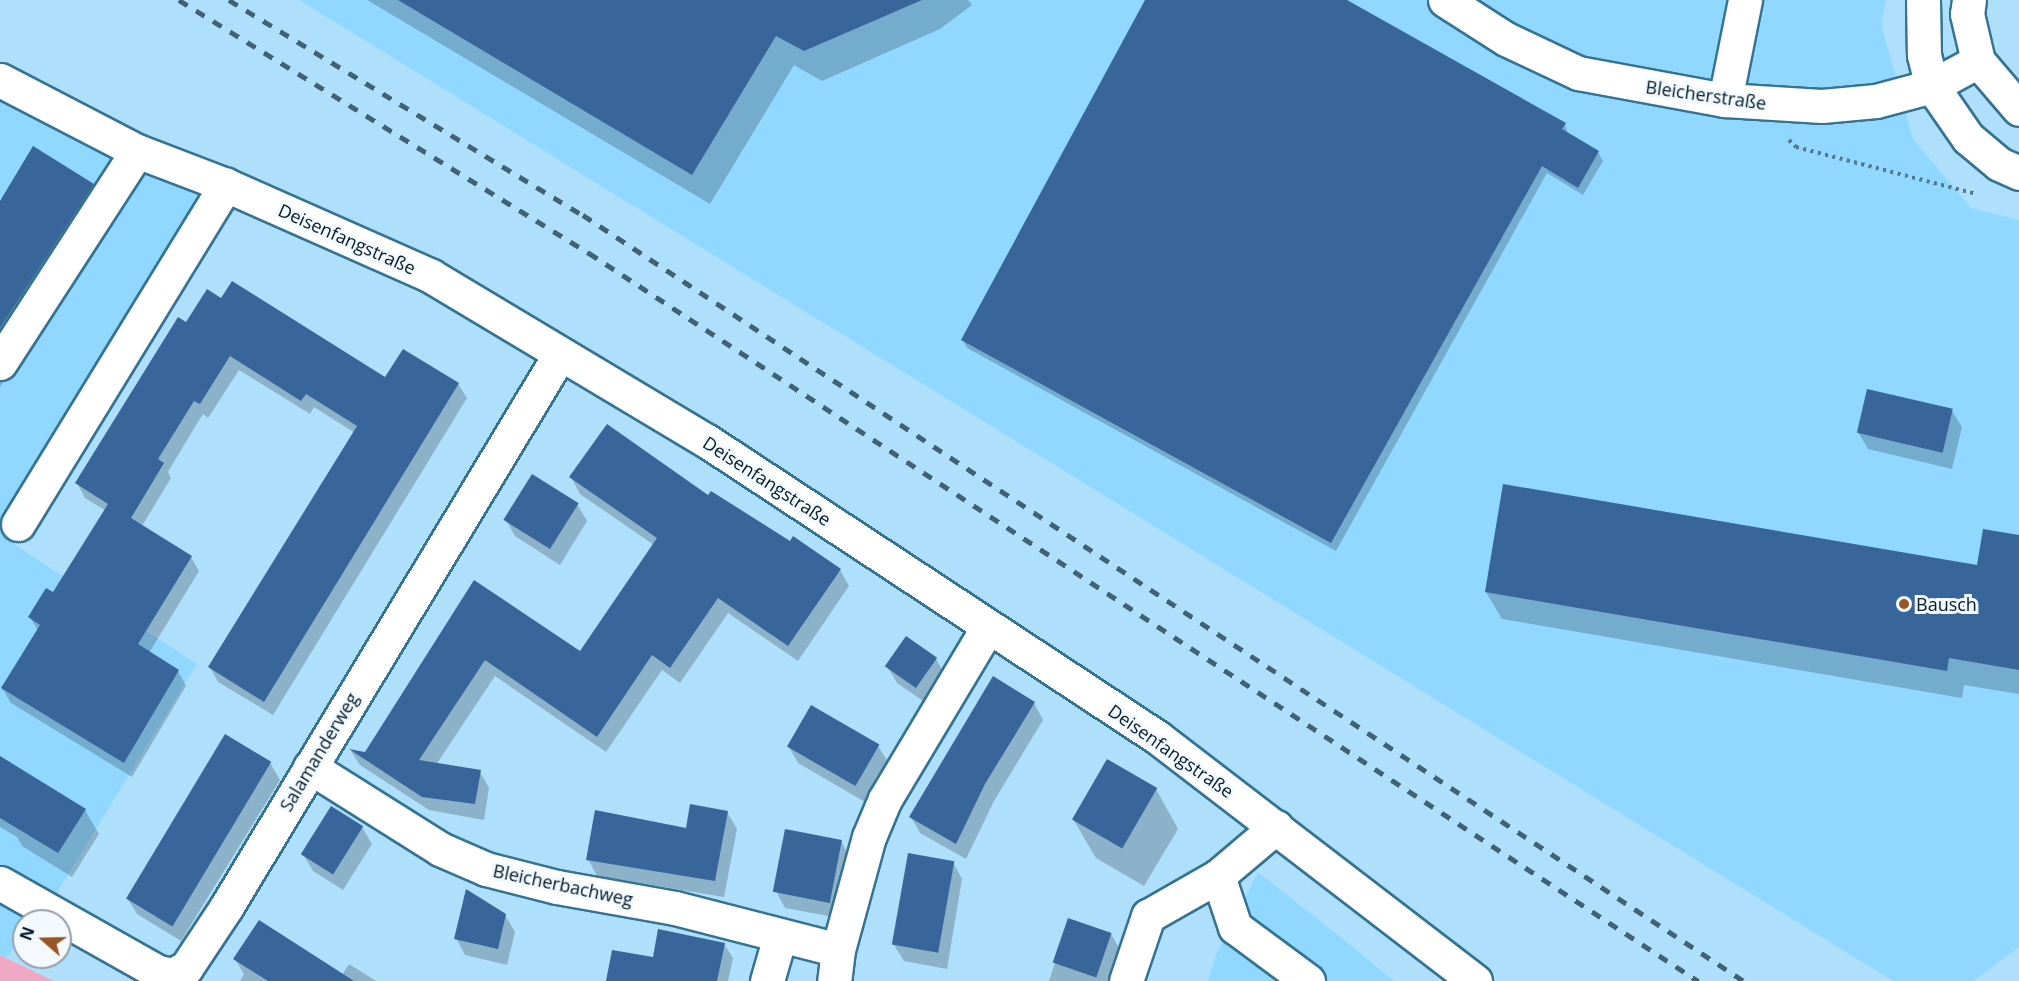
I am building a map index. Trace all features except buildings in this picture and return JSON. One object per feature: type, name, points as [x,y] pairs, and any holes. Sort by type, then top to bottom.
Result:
[{"type":"street","name":"Bleicherstraße","points":[[1445,0],[1506,39],[1578,73],[1737,102],[1822,106],[1876,100],[1932,86],[1978,61]]},
{"type":"street","points":[[1737,102],[1745,0]]},
{"type":"street","points":[[1923,0],[1924,55],[1932,86],[1968,138],[1999,164],[2019,173]]},
{"type":"street","points":[[1969,0],[1967,14],[1978,61],[2019,109]]},
{"type":"street","name":"Deisenfangstraße","points":[[0,81],[137,151],[226,185],[431,276],[707,441],[1157,737],[1475,981]]},
{"type":"street","points":[[0,363],[137,151]]},
{"type":"street","points":[[18,524],[226,185]]},
{"type":"street","name":"Salamanderweg","points":[[0,883],[159,972],[172,975],[186,968],[227,906],[560,354]]},
{"type":"street","name":"Bleicherbachweg","points":[[310,767],[440,849],[486,869],[557,887],[675,908],[780,936],[836,966],[869,837],[885,798],[988,627]]},
{"type":"street","points":[[1126,981],[1148,916],[1218,876],[1276,827]]},
{"type":"street","points":[[1218,876],[1235,927],[1308,981]]},
{"type":"street","points":[[767,981],[780,936]]},
{"type":"path","points":[[1737,102],[1796,147],[1982,195]]},
{"type":"shaded area","points":[[299,0],[1886,0],[1881,24],[1913,139],[1971,208],[2019,220],[2019,947],[1973,981],[1893,981]]},
{"type":"shaded area","points":[[0,80],[226,185],[6,539],[197,664],[47,909],[12,909],[12,951],[6,958],[0,955]]},
{"type":"shaded area","points":[[1258,872],[1394,981],[1208,981],[1216,955]]},
{"type":"shaded area","points":[[0,955],[12,961],[12,969],[29,969],[54,981],[0,981]]},
{"type":"railway","points":[[179,0],[589,253],[1698,981]]},
{"type":"railway","points":[[229,0],[583,215],[1744,981]]},
{"type":"place","name":"Bausch","points":[[1904,604]]}]
